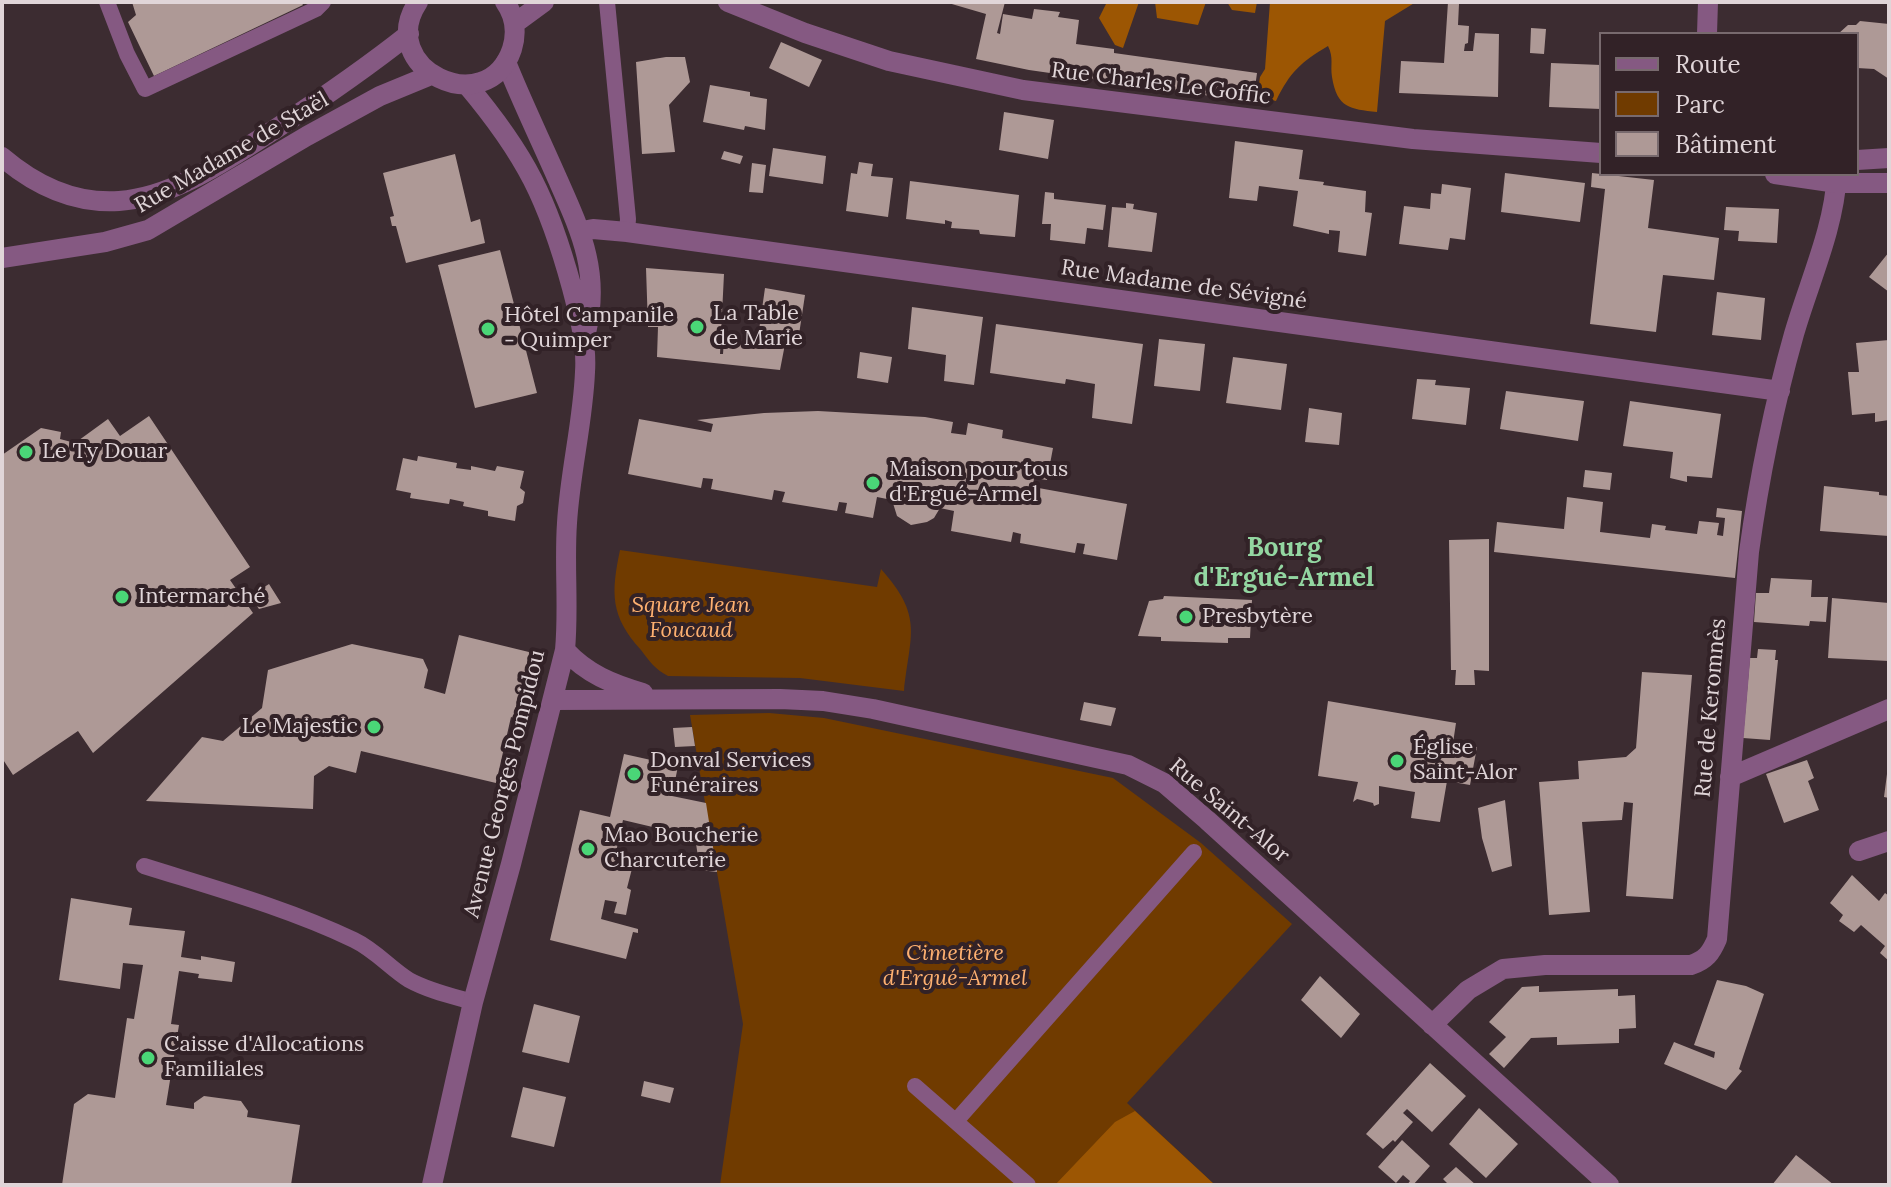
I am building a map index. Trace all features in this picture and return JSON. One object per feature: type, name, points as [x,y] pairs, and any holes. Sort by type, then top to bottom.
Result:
[{"type":"street","points":[[418,2],[411,15],[409,34],[411,50],[419,64],[444,82],[467,85],[484,80],[506,62],[515,38],[514,24],[505,2]]},
{"type":"street","points":[[514,24],[544,2]]},
{"type":"street","name":"Rue Charles Le Goffic","points":[[728,2],[752,7],[832,43],[889,61],[1023,90],[1413,139],[1599,153]]},
{"type":"street","points":[[1707,32],[1708,2]]},
{"type":"street","name":"Rue Madame de Staël","points":[[2,157],[41,185],[77,198],[120,201],[155,193],[197,176],[233,156],[339,88],[409,34]]},
{"type":"street","name":"Avenue Georges Pompidou","points":[[432,1185],[473,1002],[565,650],[568,619],[567,522],[584,382],[584,341],[592,303],[590,264],[582,231],[506,62]]},
{"type":"street","name":"Rue Madame de Staël","points":[[2,258],[105,242],[148,230],[380,96],[431,75]]},
{"type":"street","name":"Avenue Georges Pompidou","points":[[467,85],[524,160],[548,209],[562,250],[584,341]]},
{"type":"street","points":[[1859,160],[1889,158]]},
{"type":"street","points":[[1806,176],[1889,183]]},
{"type":"street","name":"Rue de Keromnès","points":[[1432,1025],[1468,990],[1503,969],[1545,965],[1691,965],[1702,961],[1713,950],[1717,939],[1756,498],[1780,391],[1834,201],[1837,178]]},
{"type":"street","points":[[548,209],[582,231],[562,250]]},
{"type":"street","name":"Rue Madame de Sévigné","points":[[582,231],[627,232],[1780,391]]},
{"type":"street","name":"Rue Saint-Alor","points":[[565,650],[579,666],[610,684],[662,698]]},
{"type":"street","name":"Rue Saint-Alor","points":[[553,700],[780,699],[847,705],[1093,756],[1142,771],[1164,783],[1207,820],[1609,1185]]},
{"type":"street","points":[[1730,777],[1889,709]]},
{"type":"street","points":[[1859,851],[1889,841]]},
{"type":"lane","points":[[107,2],[127,54],[145,89],[316,9],[323,2]]},
{"type":"lane","points":[[607,2],[627,232]]},
{"type":"lane","points":[[956,1121],[1194,852]]},
{"type":"lane","points":[[144,866],[277,909],[332,931],[368,947],[410,980],[473,1002]]},
{"type":"lane","points":[[915,1086],[1028,1185]]},
{"type":"green space","name":"Square Jean Foucaud","points":[[620,550],[877,587],[881,569],[904,600],[909,614],[911,640],[904,691],[800,678],[668,676],[647,658],[618,615],[615,579]]},
{"type":"green space","name":"Cimetière d'Ergué-Armel","points":[[769,713],[824,718],[1113,778],[1201,843],[1292,924],[1127,1103],[1215,1185],[720,1185],[743,1024],[690,715]]},
{"type":"shaded area","points":[[1107,2],[1139,2],[1123,48],[1115,45],[1099,18]]},
{"type":"shaded area","points":[[1155,2],[1206,2],[1198,25],[1157,18]]},
{"type":"shaded area","points":[[1227,2],[1257,2],[1255,13],[1232,10]]},
{"type":"shaded area","points":[[1270,2],[1416,2],[1385,21],[1377,112],[1352,108],[1341,101],[1334,87],[1328,46],[1297,69],[1276,101],[1257,97],[1260,77],[1265,69]]},
{"type":"shaded area","points":[[1135,1111],[1215,1185],[1055,1185],[1115,1122]]},
{"type":"building","points":[[132,2],[301,2],[303,5],[154,76],[128,22],[136,15]]},
{"type":"building","points":[[945,2],[1005,2],[997,33],[1000,34],[1003,14],[1032,19],[1034,9],[1060,12],[1058,17],[1079,20],[1076,44],[1114,49],[1114,53],[1257,73],[1253,102],[1029,70],[976,59],[986,14]]},
{"type":"building","points":[[1448,2],[1459,4],[1458,25],[1469,26],[1464,51],[1473,51],[1475,33],[1499,34],[1498,97],[1399,93],[1401,61],[1444,63]]},
{"type":"building","points":[[1860,21],[1889,24],[1889,79],[1874,69],[1859,68],[1859,32],[1840,32],[1848,25],[1856,25]]},
{"type":"building","points":[[1531,28],[1546,29],[1544,54],[1530,53]]},
{"type":"building","points":[[781,42],[822,60],[809,87],[769,68]]},
{"type":"building","points":[[685,57],[690,82],[669,105],[675,152],[642,154],[636,62]]},
{"type":"building","points":[[1551,63],[1599,65],[1599,109],[1549,107]]},
{"type":"building","points":[[710,85],[750,92],[750,96],[767,99],[765,130],[745,126],[744,130],[703,122]]},
{"type":"building","points":[[1004,112],[1054,120],[1048,159],[999,150]]},
{"type":"building","points":[[1235,141],[1303,150],[1299,179],[1366,191],[1365,212],[1372,213],[1366,256],[1338,252],[1340,231],[1329,230],[1329,234],[1293,226],[1298,191],[1259,186],[1257,201],[1229,198]]},
{"type":"building","points":[[773,148],[826,156],[823,184],[769,176]]},
{"type":"building","points":[[724,151],[743,156],[740,164],[721,159]]},
{"type":"building","points":[[455,154],[471,222],[480,219],[485,243],[406,263],[396,226],[392,226],[390,217],[394,216],[383,173]]},
{"type":"building","points":[[859,162],[873,164],[871,176],[893,178],[888,217],[846,211],[851,173],[857,174]]},
{"type":"building","points":[[752,163],[766,165],[763,193],[749,192]]},
{"type":"building","points":[[1505,173],[1585,183],[1580,222],[1501,212]]},
{"type":"building","points":[[1592,173],[1654,180],[1648,228],[1719,238],[1714,280],[1663,275],[1656,332],[1590,324],[1605,189],[1591,187]]},
{"type":"building","points":[[910,181],[1019,195],[1015,237],[951,228],[952,222],[945,220],[945,224],[906,219]]},
{"type":"building","points":[[1442,184],[1471,188],[1465,240],[1450,238],[1448,250],[1399,244],[1404,206],[1430,209],[1431,193],[1441,194]]},
{"type":"building","points":[[1045,192],[1054,193],[1054,199],[1106,205],[1103,230],[1087,228],[1085,244],[1050,240],[1051,224],[1042,224]]},
{"type":"building","points":[[1126,203],[1134,204],[1133,209],[1157,213],[1152,252],[1108,247],[1112,207],[1126,208]]},
{"type":"building","points":[[1726,207],[1779,209],[1777,243],[1738,241],[1739,231],[1724,230]]},
{"type":"building","name":"Hôtel Campanile - Quimper","points":[[500,250],[537,393],[475,408],[438,265]]},
{"type":"building","points":[[1889,252],[1889,292],[1869,277]]},
{"type":"building","points":[[646,268],[724,274],[720,354],[723,354],[724,340],[757,344],[765,288],[805,295],[798,341],[786,339],[780,370],[657,357],[658,327],[648,327]]},
{"type":"building","points":[[1717,292],[1765,298],[1761,340],[1712,335]]},
{"type":"building","points":[[912,307],[983,317],[974,385],[944,381],[946,355],[908,349]]},
{"type":"building","points":[[996,324],[1143,344],[1132,424],[1092,418],[1095,384],[1066,379],[1065,384],[990,373]]},
{"type":"building","points":[[1159,339],[1205,344],[1200,391],[1154,386]]},
{"type":"building","points":[[1889,340],[1889,420],[1875,422],[1875,413],[1852,415],[1848,372],[1859,372],[1856,343]]},
{"type":"building","points":[[860,352],[892,357],[888,383],[857,378]]},
{"type":"building","points":[[1233,357],[1287,364],[1281,410],[1226,403]]},
{"type":"building","points":[[1417,379],[1436,380],[1435,385],[1470,388],[1466,425],[1412,419]]},
{"type":"building","points":[[1506,391],[1584,401],[1578,441],[1500,429]]},
{"type":"building","points":[[1630,401],[1721,414],[1712,478],[1687,476],[1687,482],[1670,478],[1673,452],[1623,446]]},
{"type":"building","points":[[1309,408],[1342,413],[1339,445],[1305,442]]},
{"type":"building","name":"Maison pour tous d'Ergué-Armel","points":[[818,411],[925,417],[953,422],[951,433],[966,435],[968,423],[1003,430],[1002,438],[1053,448],[1047,480],[1034,478],[1033,487],[1127,504],[1117,560],[1083,554],[1085,544],[1077,543],[1075,553],[1020,543],[1021,534],[1013,532],[1011,542],[951,531],[954,511],[940,508],[934,518],[911,525],[897,516],[892,500],[877,497],[873,518],[845,513],[847,503],[839,502],[837,511],[782,502],[785,492],[774,490],[772,500],[711,489],[713,479],[703,478],[701,488],[628,474],[639,419],[711,432],[713,424],[697,420]]},
{"type":"building","name":"Intermarché","points":[[149,416],[250,567],[230,580],[253,613],[93,753],[78,731],[13,775],[2,758],[2,455],[41,428],[61,432],[60,439],[75,443],[108,419],[120,436]]},
{"type":"building","points":[[418,456],[457,463],[456,468],[471,470],[471,466],[495,471],[497,466],[524,471],[520,488],[525,492],[523,503],[517,506],[515,521],[488,516],[488,511],[463,506],[464,502],[450,499],[449,504],[410,498],[411,493],[396,490],[403,458],[417,461]]},
{"type":"building","points":[[1585,470],[1612,473],[1610,490],[1583,487]]},
{"type":"building","points":[[1824,486],[1879,492],[1879,495],[1889,496],[1889,536],[1820,531]]},
{"type":"building","points":[[1567,497],[1603,502],[1600,532],[1650,538],[1652,524],[1666,526],[1665,530],[1697,534],[1699,521],[1719,523],[1717,535],[1723,536],[1725,518],[1716,517],[1717,508],[1742,511],[1735,578],[1494,552],[1497,522],[1564,529]]},
{"type":"building","points":[[1489,539],[1489,671],[1474,670],[1475,685],[1455,685],[1456,670],[1451,670],[1449,540]]},
{"type":"building","points":[[1771,578],[1812,580],[1811,597],[1828,597],[1826,622],[1810,621],[1809,626],[1754,622],[1756,593],[1769,593]]},
{"type":"building","points":[[269,584],[281,603],[259,609],[250,596]]},
{"type":"building","name":"Presbytère","points":[[1164,596],[1252,600],[1250,638],[1228,638],[1228,643],[1161,641],[1161,637],[1138,636],[1149,601],[1163,599]]},
{"type":"building","points":[[1832,598],[1889,603],[1889,661],[1828,658]]},
{"type":"building","name":"Le Majestic","points":[[459,635],[533,653],[519,720],[511,717],[496,783],[361,751],[356,773],[329,766],[314,776],[313,809],[146,801],[202,737],[223,741],[262,708],[268,670],[352,644],[423,659],[428,670],[424,688],[445,694]]},
{"type":"building","points":[[1758,649],[1776,650],[1775,660],[1778,660],[1770,740],[1743,738],[1750,658],[1757,658]]},
{"type":"building","points":[[1642,672],[1692,675],[1673,899],[1626,896],[1633,803],[1624,802],[1622,820],[1582,822],[1590,912],[1549,915],[1539,782],[1579,779],[1578,761],[1626,757],[1636,748]]},
{"type":"building","name":"Église Saint-Alor","points":[[1328,701],[1456,723],[1453,743],[1477,747],[1470,785],[1447,781],[1440,822],[1411,818],[1415,792],[1379,786],[1379,804],[1374,806],[1357,799],[1353,802],[1358,782],[1318,776]]},
{"type":"building","points":[[1084,702],[1116,708],[1111,726],[1080,720]]},
{"type":"building","points":[[692,727],[695,746],[675,747],[673,728]]},
{"type":"building","points":[[624,754],[678,766],[672,796],[706,803],[717,872],[700,870],[695,837],[623,820],[616,852],[635,857],[627,888],[631,890],[626,915],[614,913],[617,902],[605,900],[601,919],[638,929],[638,933],[633,932],[626,959],[550,940],[580,810],[610,817]]},
{"type":"building","points":[[1807,760],[1814,778],[1808,781],[1819,810],[1784,823],[1766,774]]},
{"type":"building","points":[[1889,774],[1889,798],[1884,797]]},
{"type":"building","points":[[1505,800],[1512,866],[1492,872],[1482,838],[1478,808]]},
{"type":"building","points":[[1852,875],[1879,901],[1885,893],[1889,896],[1889,961],[1880,953],[1885,946],[1861,925],[1854,932],[1839,921],[1843,915],[1830,903]]},
{"type":"building","name":"Caisse d'Allocations Familiales","points":[[71,898],[132,908],[129,925],[185,931],[181,957],[201,960],[201,956],[235,962],[232,982],[198,978],[199,974],[179,971],[171,1024],[179,1025],[166,1105],[194,1109],[194,1103],[204,1096],[241,1101],[248,1111],[247,1117],[300,1125],[291,1185],[62,1185],[74,1104],[88,1094],[115,1098],[127,1018],[134,1019],[143,965],[123,963],[120,989],[59,980]]},
{"type":"building","points":[[1320,976],[1360,1014],[1341,1038],[1301,1000]]},
{"type":"building","points":[[1717,980],[1746,986],[1764,994],[1739,1069],[1742,1071],[1726,1090],[1664,1064],[1674,1042],[1714,1058],[1715,1052],[1694,1045]]},
{"type":"building","points":[[1539,986],[1539,992],[1618,989],[1618,996],[1635,995],[1636,1028],[1619,1029],[1619,1043],[1557,1045],[1557,1037],[1531,1038],[1504,1068],[1489,1054],[1506,1037],[1489,1022],[1522,987]]},
{"type":"building","points":[[534,1004],[580,1016],[569,1063],[522,1052]]},
{"type":"building","points":[[1430,1063],[1466,1096],[1432,1132],[1407,1109],[1403,1113],[1413,1122],[1395,1142],[1393,1140],[1383,1149],[1366,1134]]},
{"type":"building","points":[[644,1081],[674,1088],[670,1103],[641,1096]]},
{"type":"building","points":[[523,1087],[566,1097],[554,1147],[511,1137]]},
{"type":"building","points":[[1479,1108],[1518,1144],[1486,1178],[1449,1144]]},
{"type":"building","points":[[1402,1140],[1430,1166],[1413,1185],[1407,1185],[1410,1181],[1403,1175],[1396,1183],[1378,1167]]},
{"type":"building","points":[[1796,1155],[1834,1185],[1772,1185]]},
{"type":"building","points":[[1456,1167],[1476,1185],[1449,1185],[1443,1179]]},
{"type":"place","name":"La Table de Marie","points":[[697,327]]},
{"type":"place","name":"Hôtel Campanile - Quimper","points":[[488,329]]},
{"type":"place","name":"Le Ty Douar","points":[[26,452]]},
{"type":"place","name":"Maison pour tous d'Ergué-Armel","points":[[873,483]]},
{"type":"place","name":"Intermarché","points":[[122,597]]},
{"type":"place","name":"Presbytère","points":[[1186,617]]},
{"type":"place","name":"Le Majestic","points":[[374,727]]},
{"type":"place","name":"Église Saint-Alor","points":[[1397,761]]},
{"type":"place","name":"Donval Services Funéraires","points":[[634,774]]},
{"type":"place","name":"Mao Boucherie Charcuterie","points":[[588,849]]},
{"type":"place","name":"Caisse d'Allocations Familiales","points":[[148,1058]]},
{"type":"district","name":"Bourg d'Ergué-Armel","points":[[1284,564]]}]
